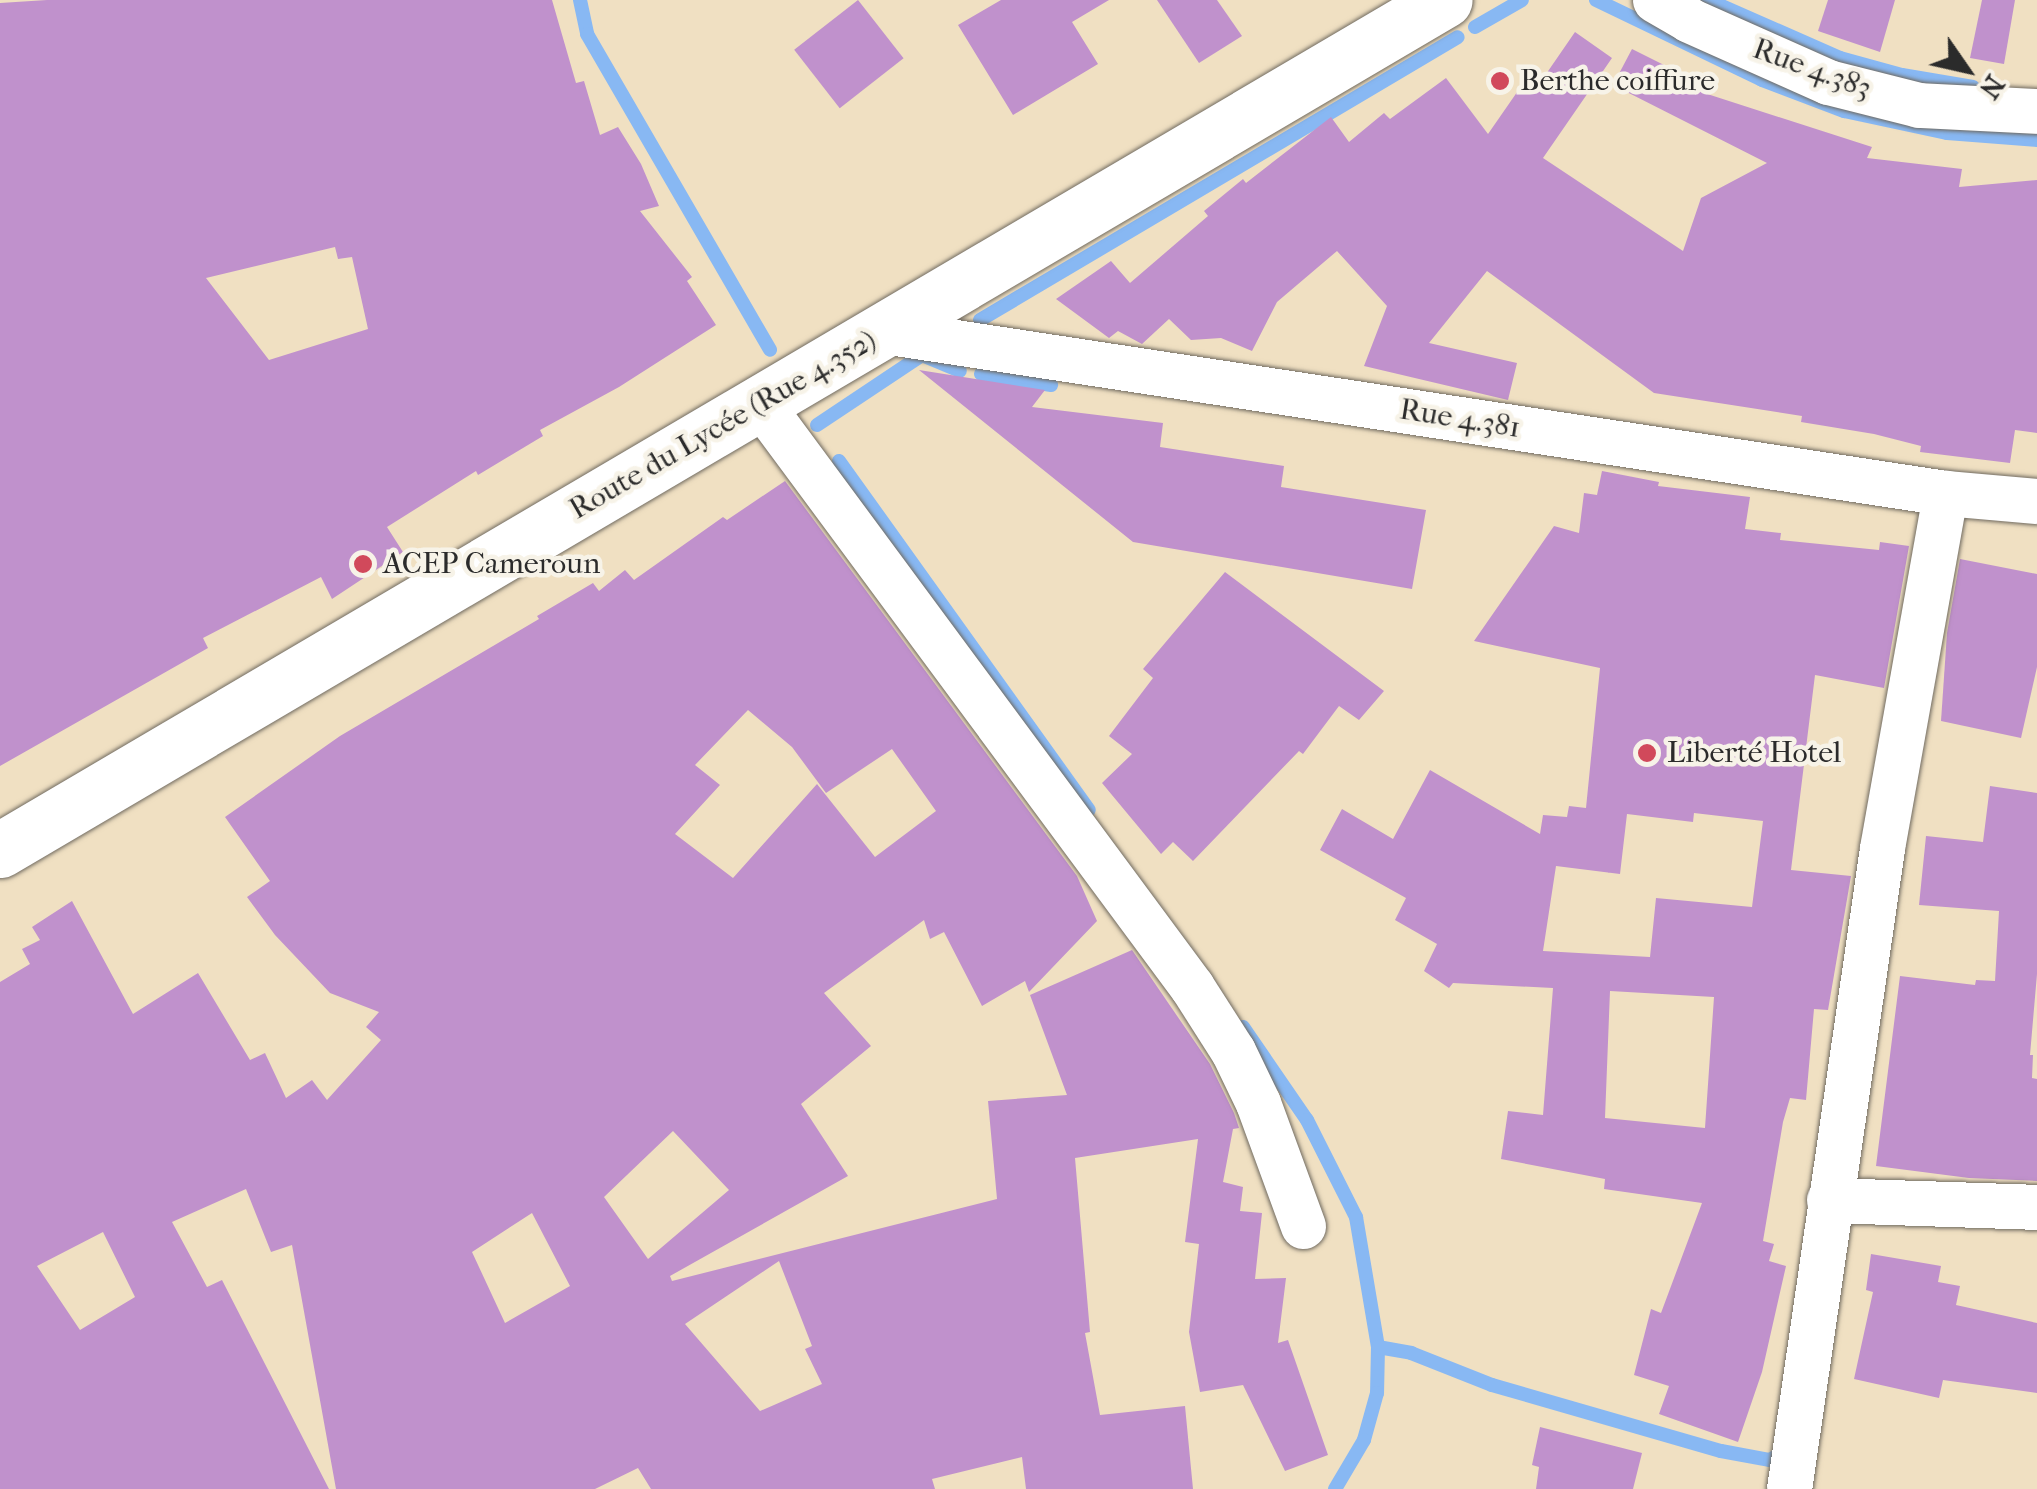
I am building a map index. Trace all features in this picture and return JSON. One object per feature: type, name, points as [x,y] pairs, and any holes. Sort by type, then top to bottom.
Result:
[{"type":"main road","name":"Route du Lycée (Rue 4.352)","points":[[0,850],[1445,0]]},
{"type":"street","name":"Rue 4.383","points":[[1655,0],[1689,20],[1828,82],[1919,105],[2037,111]]},
{"type":"street","name":"Rue 4.381","points":[[884,331],[1944,494],[2037,501]]},
{"type":"street","points":[[760,404],[1192,987],[1232,1051],[1258,1103],[1303,1226]]},
{"type":"street","points":[[1789,1489],[1882,848],[1944,494]]},
{"type":"street","points":[[1829,1200],[2037,1207]]},
{"type":"building","points":[[552,0],[576,83],[584,81],[600,135],[618,127],[641,164],[659,206],[640,211],[692,277],[687,281],[716,325],[619,387],[540,430],[543,436],[478,475],[476,471],[387,527],[403,552],[332,599],[321,577],[203,638],[208,648],[0,766],[0,3]],"holes":[[[335,247],[338,259],[352,257],[368,329],[269,360],[206,278]]]},
{"type":"building","points":[[858,0],[904,58],[840,108],[794,50]]},
{"type":"building","points":[[1001,0],[1109,0],[1072,22],[1098,64],[1013,115],[958,25]]},
{"type":"building","points":[[1157,0],[1217,0],[1242,36],[1199,63]]},
{"type":"building","points":[[1828,0],[1895,0],[1880,52],[1818,31]]},
{"type":"building","points":[[1982,0],[2015,0],[2004,64],[1970,58]]},
{"type":"building","points":[[1575,32],[1612,58],[1543,158],[1683,251],[1701,198],[1767,163],[1613,85],[1632,49],[1702,84],[1698,91],[1872,147],[1867,158],[1962,169],[1959,187],[2037,180],[2037,433],[2015,430],[2010,463],[1920,452],[1921,446],[1874,434],[1801,422],[1802,416],[1654,393],[1487,271],[1429,343],[1517,363],[1508,400],[1364,366],[1387,306],[1337,251],[1277,302],[1252,351],[1221,338],[1191,340],[1169,319],[1142,344],[1118,331],[1109,338],[1056,299],[1111,261],[1130,283],[1208,216],[1204,211],[1331,117],[1349,142],[1384,113],[1390,119],[1446,78],[1488,134],[1522,85],[1533,93]]},
{"type":"building","points":[[919,370],[1045,390],[1032,407],[1163,423],[1160,447],[1284,466],[1281,487],[1426,510],[1412,589],[1133,542]]},
{"type":"building","points":[[1602,471],[1659,482],[1658,486],[1750,497],[1745,529],[1781,533],[1780,540],[1879,550],[1880,542],[1909,546],[1884,688],[1815,675],[1791,870],[1851,876],[1828,1010],[1814,1009],[1806,1100],[1790,1098],[1783,1122],[1763,1241],[1774,1244],[1769,1261],[1786,1266],[1762,1372],[1738,1442],[1659,1414],[1669,1386],[1634,1375],[1651,1309],[1661,1313],[1702,1203],[1604,1189],[1605,1179],[1501,1159],[1508,1111],[1543,1115],[1553,988],[1453,983],[1449,988],[1424,971],[1437,944],[1395,920],[1406,898],[1320,850],[1342,809],[1393,839],[1430,770],[1540,834],[1543,815],[1567,817],[1569,806],[1586,808],[1600,668],[1474,641],[1554,526],[1579,533],[1584,493],[1597,495]],"holes":[[[1694,813],[1763,821],[1752,907],[1656,898],[1650,957],[1543,951],[1556,866],[1620,874],[1627,814],[1693,822]],[[1610,991],[1714,997],[1705,1128],[1605,1118]]]},
{"type":"building","points":[[785,481],[1077,876],[1097,921],[1029,992],[1025,981],[982,1006],[944,932],[930,939],[924,920],[824,993],[871,1046],[801,1104],[848,1176],[670,1276],[672,1281],[997,1199],[988,1101],[1067,1095],[1030,995],[1132,950],[1210,1064],[1234,1113],[1239,1128],[1233,1129],[1223,1182],[1243,1187],[1240,1211],[1262,1213],[1255,1279],[1286,1278],[1278,1343],[1288,1340],[1328,1455],[1285,1471],[1243,1385],[1200,1392],[1189,1332],[1199,1244],[1185,1242],[1198,1139],[1075,1158],[1090,1332],[1085,1333],[1100,1415],[1185,1406],[1193,1489],[1026,1489],[1022,1457],[932,1479],[935,1489],[651,1489],[638,1468],[595,1489],[336,1489],[292,1245],[271,1252],[246,1189],[172,1222],[207,1287],[222,1280],[329,1489],[0,1489],[0,982],[30,964],[22,949],[40,940],[32,927],[72,901],[133,1014],[198,973],[250,1060],[265,1053],[286,1098],[312,1080],[327,1100],[381,1040],[366,1027],[379,1012],[330,993],[275,935],[247,897],[270,881],[225,817],[340,736],[539,619],[537,616],[593,583],[599,591],[625,570],[634,580],[723,517],[727,520]],"holes":[[[748,710],[792,747],[826,793],[892,749],[936,811],[875,857],[817,784],[733,878],[675,834],[720,785],[695,765]],[[673,1131],[729,1190],[648,1259],[604,1197]],[[532,1213],[570,1286],[505,1323],[472,1252]],[[103,1232],[135,1297],[80,1330],[37,1266]],[[779,1261],[812,1346],[805,1349],[822,1384],[760,1411],[685,1324]]]},
{"type":"building","points":[[1960,559],[2037,574],[2037,667],[2021,738],[1941,721],[1947,633]]},
{"type":"building","points":[[1225,572],[1384,691],[1359,720],[1339,706],[1303,754],[1299,751],[1193,861],[1173,842],[1161,854],[1102,783],[1132,754],[1109,736],[1153,678],[1143,669]]},
{"type":"building","points":[[1990,786],[2037,793],[2037,974],[2030,1055],[2032,1078],[2037,1079],[2037,1181],[1969,1178],[1876,1166],[1900,976],[1975,985],[1976,980],[1995,981],[1999,911],[1919,905],[1926,836],[1983,842]]},
{"type":"building","points":[[1871,1254],[1941,1266],[1938,1282],[1960,1286],[1956,1305],[2037,1323],[2037,1393],[1943,1380],[1939,1398],[1854,1379],[1873,1292],[1866,1290]]},
{"type":"building","points":[[1540,1427],[1642,1453],[1633,1489],[1536,1489],[1539,1467],[1532,1465]]},
{"type":"waterway","points":[[580,0],[587,34],[770,350]]},
{"type":"waterway","points":[[1475,27],[1522,0]]},
{"type":"waterway","points":[[1596,0],[1762,80],[1844,111],[1947,133],[2037,140]]},
{"type":"waterway","points":[[1708,0],[1840,58],[1902,75],[1973,87]]},
{"type":"waterway","points":[[980,320],[1458,37]]},
{"type":"waterway","points":[[817,425],[922,355],[960,371]]},
{"type":"waterway","points":[[981,374],[1051,385]]},
{"type":"waterway","points":[[839,461],[1089,810]]},
{"type":"waterway","points":[[1243,1027],[1307,1120],[1356,1217],[1378,1347],[1377,1393],[1364,1440],[1335,1489]]},
{"type":"waterway","points":[[1378,1347],[1411,1353],[1492,1385],[1721,1451],[1770,1460],[1785,1451]]},
{"type":"place","name":"Berthe coiffure","points":[[1500,81]]},
{"type":"place","name":"ACEP Cameroun","points":[[363,564]]},
{"type":"place","name":"Liberté Hotel","points":[[1647,753]]}]
